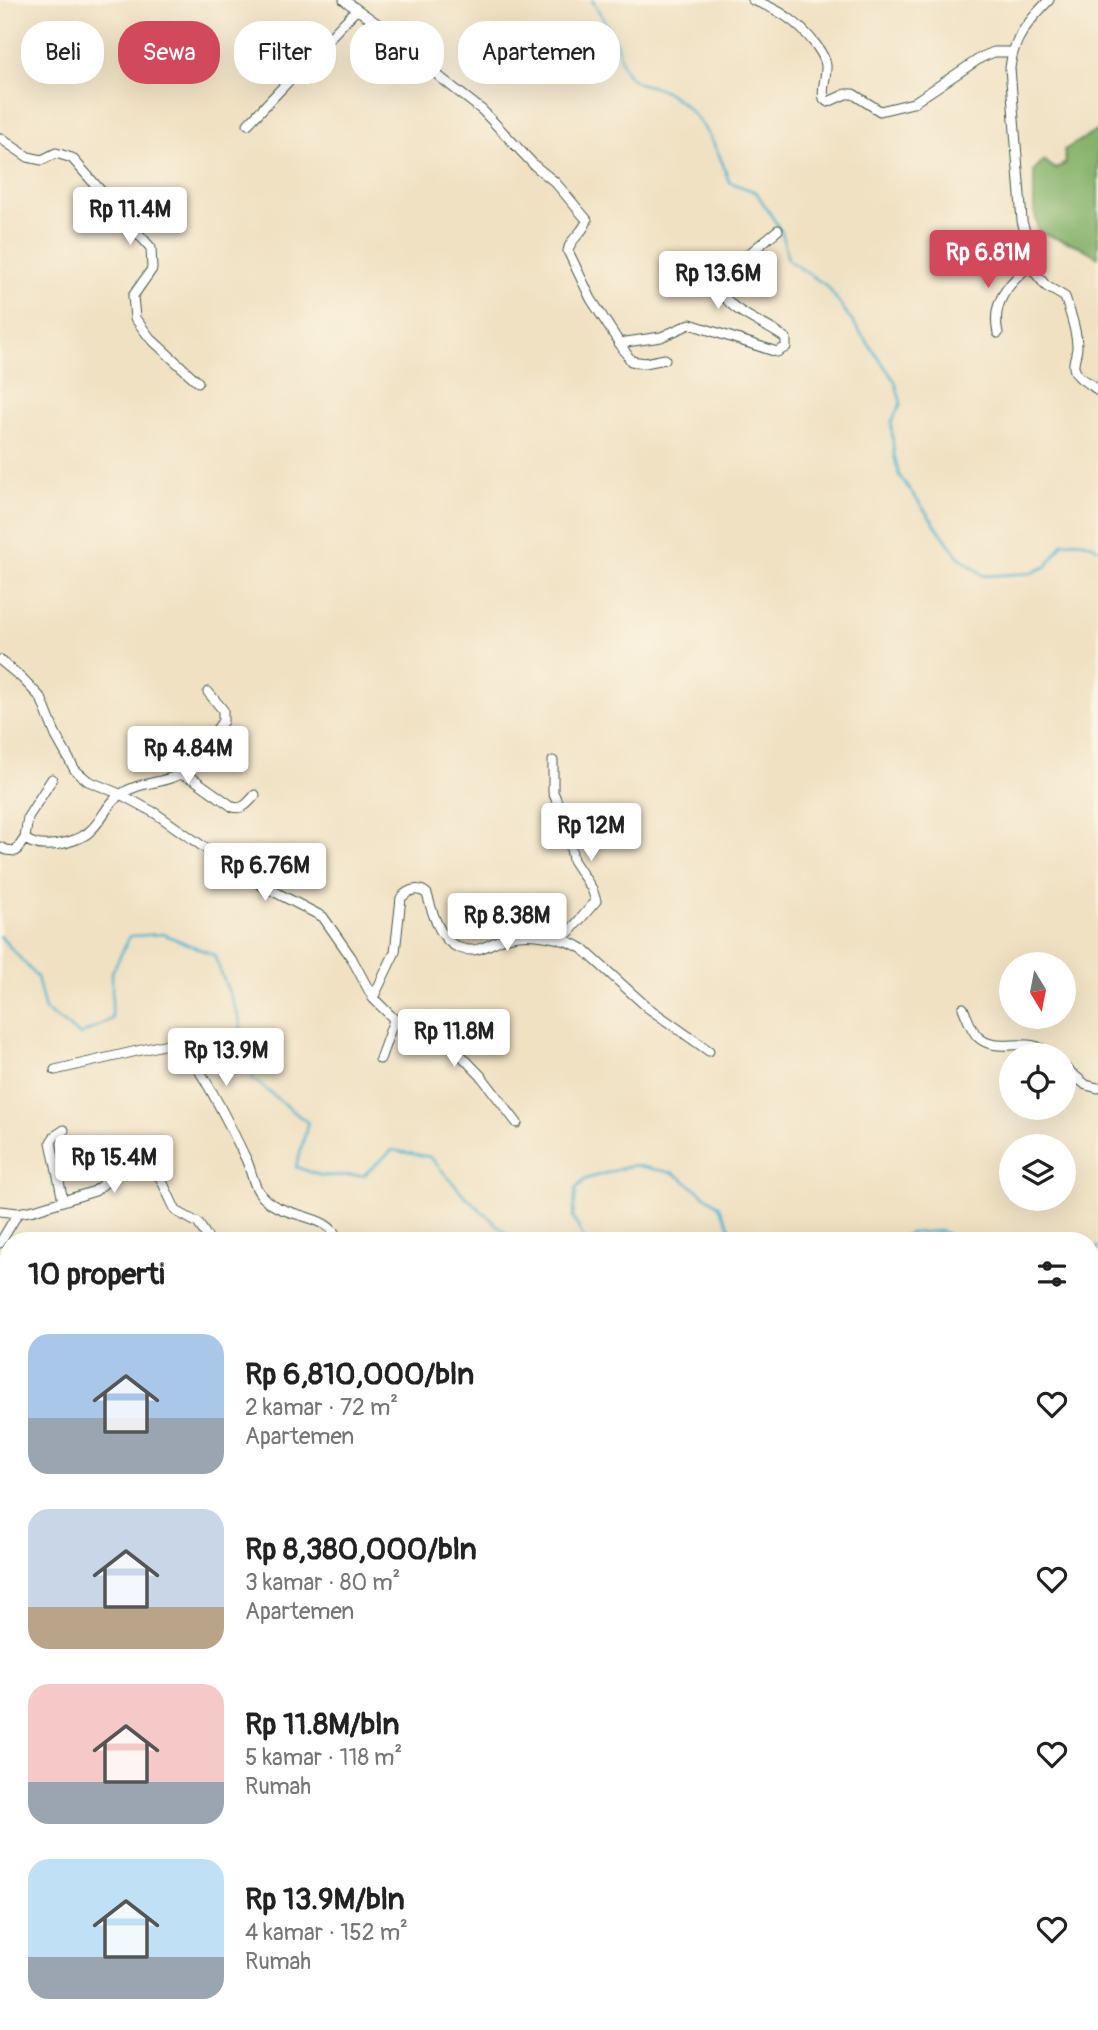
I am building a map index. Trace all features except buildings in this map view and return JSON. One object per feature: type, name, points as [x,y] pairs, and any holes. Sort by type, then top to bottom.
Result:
[{"type":"street","points":[[344,0],[396,37],[441,78],[482,110],[535,166],[555,182],[587,223],[570,243],[569,257],[590,299],[628,358],[634,362],[665,359]]},
{"type":"street","points":[[753,0],[788,15],[822,53],[826,66],[822,93],[828,102],[849,94],[860,97],[880,111],[902,107],[913,103],[982,57],[994,52],[1012,52]]},
{"type":"street","points":[[1049,0],[1024,27],[1012,52],[1010,68],[1022,221],[1027,239],[1019,253],[1046,286],[1065,297],[1076,333],[1077,348],[1073,364],[1075,372],[1079,377],[1093,383],[1098,391]]},
{"type":"street","points":[[248,124],[356,10]]},
{"type":"street","points":[[0,138],[28,157],[42,160],[56,153],[72,158],[151,248],[152,269],[133,296],[135,318],[150,338],[198,382]]},
{"type":"street","points":[[620,343],[661,337],[690,324],[777,352],[782,351],[786,347],[786,339],[739,311],[724,296],[719,282],[721,276],[778,230]]},
{"type":"street","points":[[998,333],[995,315],[1001,297],[1017,276],[1029,266]]},
{"type":"street","points":[[0,660],[41,698],[56,736],[75,770],[88,781],[155,813],[248,878],[323,917],[351,957],[373,998],[394,1020],[409,1030],[428,1033],[456,1050],[481,1076],[517,1124]]},
{"type":"street","points":[[25,838],[32,844],[42,846],[83,837],[93,830],[120,794],[180,774],[223,721],[223,710],[208,692]]},
{"type":"street","points":[[553,761],[553,792],[568,825],[574,864],[593,889],[596,901],[562,940]]},
{"type":"street","points":[[180,774],[195,780],[238,809],[255,795]]},
{"type":"street","points":[[0,847],[17,850],[25,838],[28,817],[52,779]]},
{"type":"street","points":[[373,998],[395,952],[400,901],[411,891],[421,890],[426,892],[439,928],[449,941],[460,948],[475,950],[513,936],[562,940],[583,949],[658,1015],[709,1051]]},
{"type":"street","points":[[963,1008],[974,1032],[982,1040],[999,1044]]},
{"type":"street","points":[[380,1059],[394,1020]]},
{"type":"street","points":[[55,1070],[176,1042],[199,1069],[246,1158],[259,1193],[274,1205],[294,1215],[326,1223],[335,1232]]},
{"type":"street","points":[[1076,1077],[1086,1085],[1098,1088]]},
{"type":"street","points":[[63,1201],[51,1142],[64,1130]]},
{"type":"street","points":[[0,1212],[18,1213],[95,1191],[124,1166],[140,1165],[160,1177],[176,1211],[198,1223],[204,1232]]},
{"type":"street","points":[[7,1232],[18,1213]]},
{"type":"green space","points":[[1098,130],[1098,257],[1079,246],[1038,232],[1034,207],[1034,170],[1044,160],[1055,169],[1066,163],[1064,150]]},
{"type":"waterway","points":[[592,0],[614,37],[626,72],[638,83],[665,91],[688,108],[706,130],[729,182],[756,192],[782,232],[788,260],[827,286],[895,381],[901,403],[891,423],[899,475],[958,556],[984,576],[1031,573],[1047,566],[1063,543],[1081,542],[1098,549]]},
{"type":"waterway","points":[[0,936],[37,977],[45,1010],[80,1035],[112,1019],[112,972],[130,936],[163,934],[214,955],[239,1018],[253,1079],[308,1123],[296,1167],[322,1176],[364,1175],[392,1150],[430,1157],[464,1195],[505,1232]]},
{"type":"waterway","points":[[580,1232],[573,1217],[576,1188],[586,1179],[633,1165],[674,1173],[719,1206],[732,1232]]},
{"type":"waterway","points":[[926,1232],[944,1232]]}]
